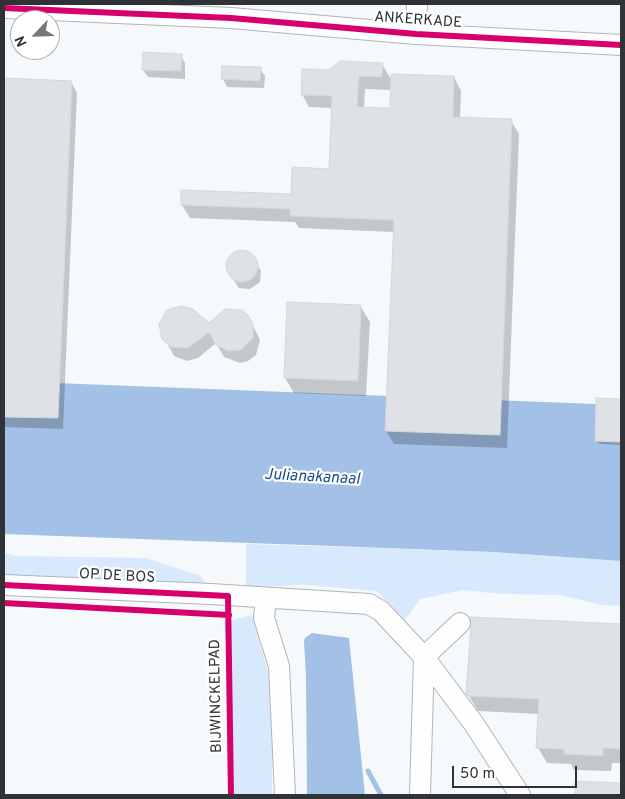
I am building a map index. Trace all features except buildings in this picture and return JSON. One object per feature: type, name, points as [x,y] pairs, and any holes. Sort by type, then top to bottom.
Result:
[{"type":"street","points":[[416,34],[417,4]]},
{"type":"street","name":"ANKERKADE","points":[[4,8],[231,18],[416,34],[621,45]]},
{"type":"street","name":"OP DE BOS","points":[[4,585],[369,604],[381,611],[424,656],[474,724],[520,795]]},
{"type":"street","points":[[266,599],[264,618],[279,666],[285,795]]},
{"type":"street","points":[[420,794],[424,656],[460,622]]},
{"type":"shaded area","points":[[246,544],[494,552],[621,561],[621,606],[603,605],[560,595],[500,594],[463,590],[420,599],[405,620],[377,591],[306,585],[246,587]]},
{"type":"shaded area","points":[[4,553],[18,556],[146,558],[201,576],[207,585],[4,577]]},
{"type":"shaded area","points":[[252,615],[272,686],[272,795],[228,795],[226,644],[223,622]]},
{"type":"water","name":"Julianakanaal","points":[[4,381],[621,405],[621,561],[494,552],[4,534]]},
{"type":"water","points":[[312,633],[349,638],[365,795],[307,795],[304,641]]},
{"type":"waterway","points":[[368,771],[381,795]]},
{"type":"cycle path","points":[[4,8],[231,18],[416,34],[621,45]]},
{"type":"cycle path","name":"BIJWINCKELPAD","points":[[4,585],[228,596],[231,795]]},
{"type":"cycle path","points":[[4,603],[229,615]]}]
